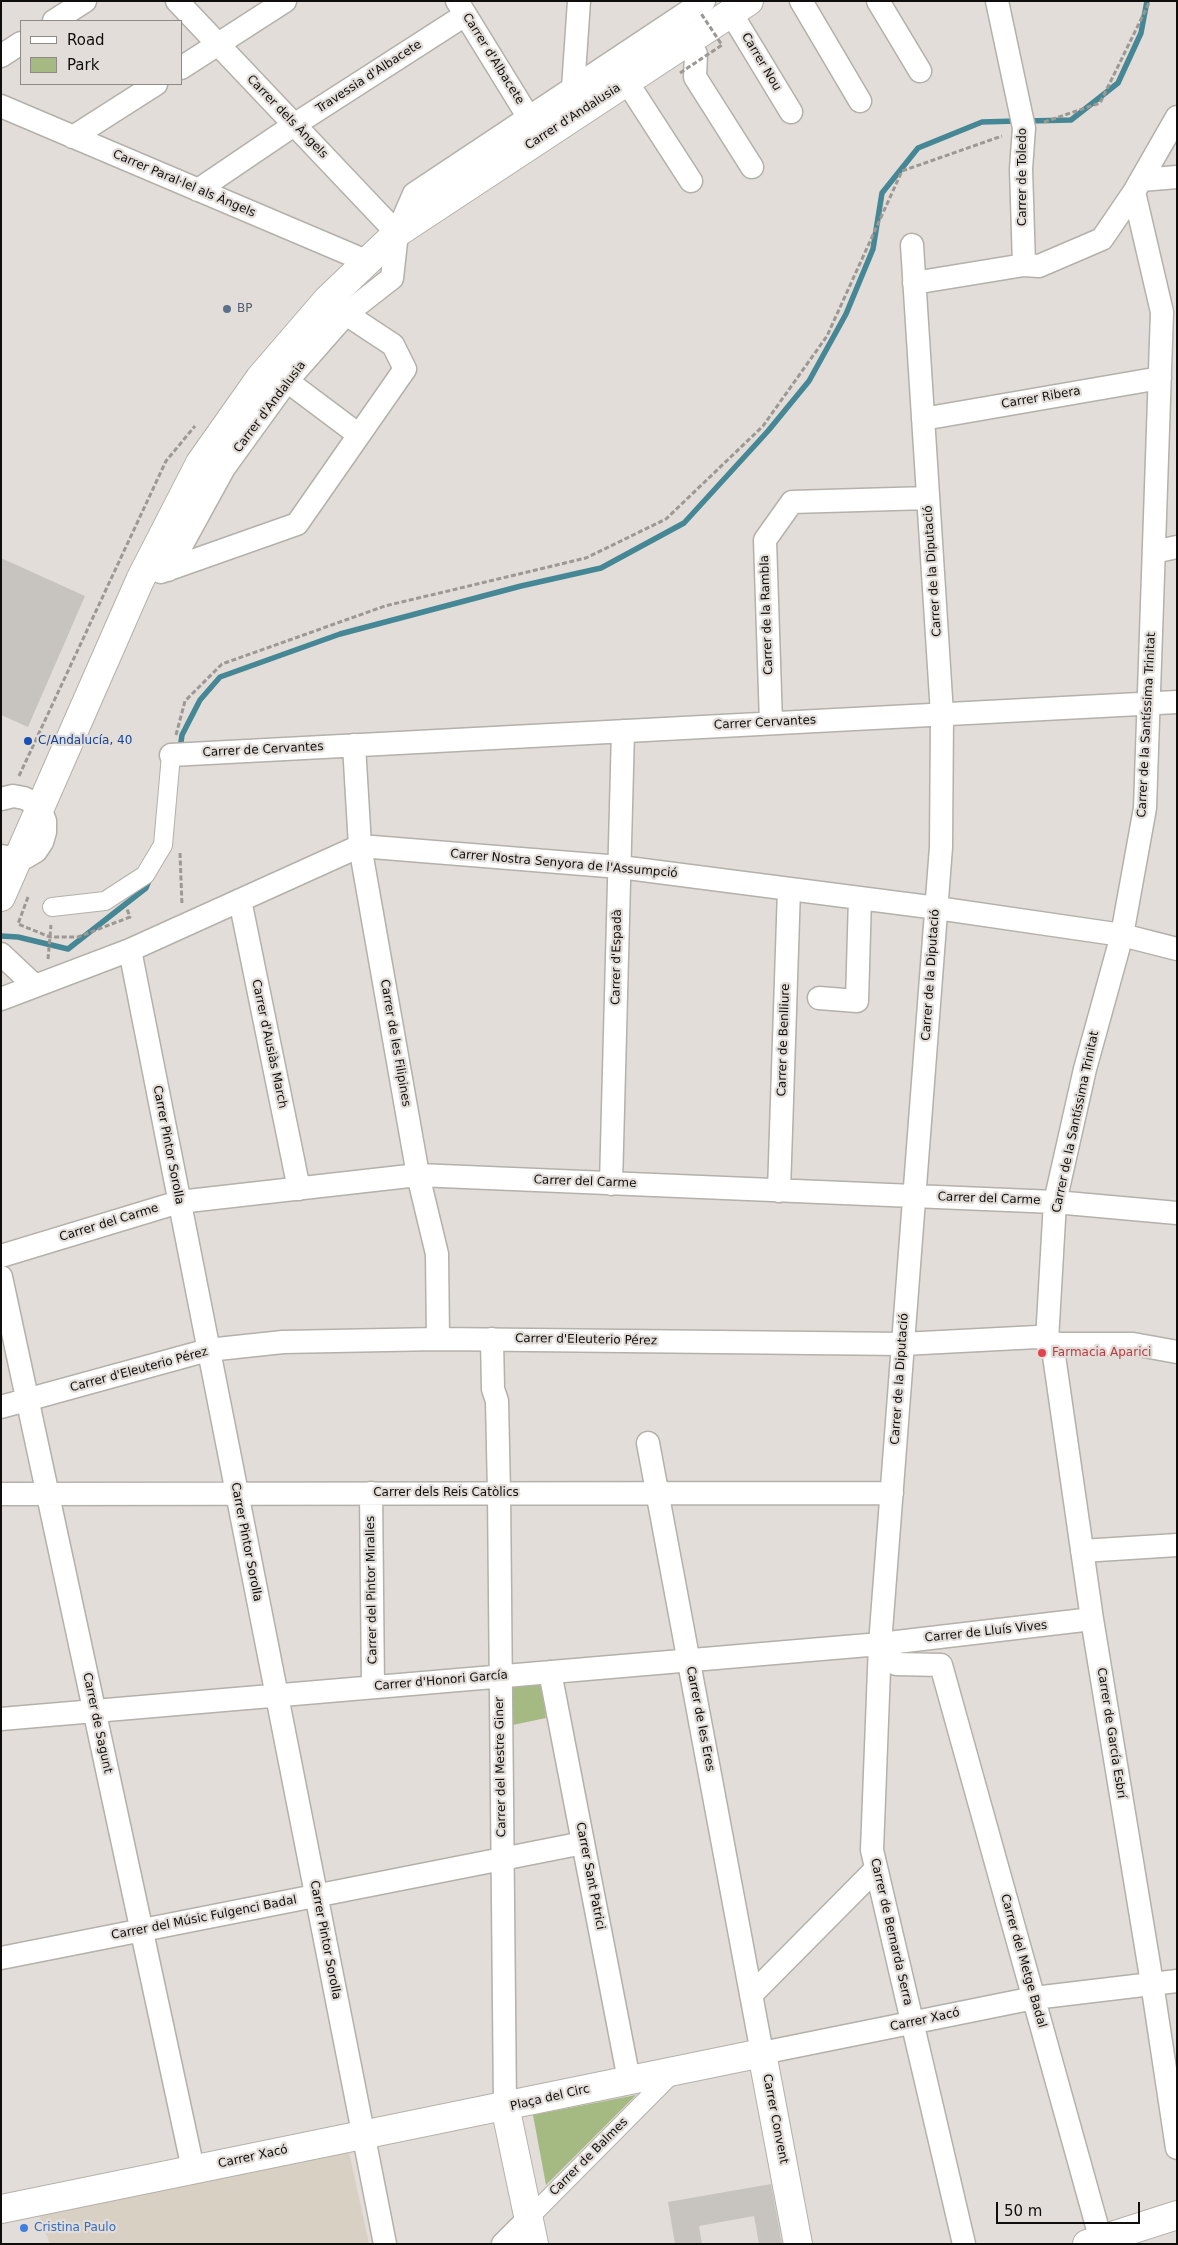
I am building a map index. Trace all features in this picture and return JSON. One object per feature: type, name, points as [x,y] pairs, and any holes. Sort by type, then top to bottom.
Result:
[{"type":"street","points":[[56,20],[85,1]]},
{"type":"street","name":"Carrer dels Àngels","points":[[177,1],[397,233]]},
{"type":"street","points":[[182,67],[284,1]]},
{"type":"street","points":[[573,88],[579,1]]},
{"type":"street","points":[[801,1],[860,101]]},
{"type":"street","points":[[878,1],[920,71]]},
{"type":"street","name":"Carrer de Toledo","points":[[997,1],[1024,128],[1021,169],[1024,265]]},
{"type":"street","name":"Carrer d'Albacete","points":[[463,6],[529,118]]},
{"type":"street","name":"Travessia d'Albacete","points":[[198,190],[463,6]]},
{"type":"street","name":"Carrer d'Andalusia","points":[[168,570],[224,468],[287,381],[346,314],[392,278],[397,233],[414,194],[573,88],[702,7]]},
{"type":"street","name":"Carrer d'Andalusia","points":[[1,897],[9,858],[39,810],[140,580],[200,463],[260,378],[328,299],[397,233],[740,7]]},
{"type":"street","name":"Carrer Nou","points":[[740,7],[792,112]]},
{"type":"street","points":[[688,42],[696,54],[695,78],[752,167]]},
{"type":"street","points":[[1,56],[20,44]]},
{"type":"street","points":[[627,82],[691,181]]},
{"type":"street","points":[[73,137],[154,85]]},
{"type":"street","name":"Carrer Paral·lel als Àngels","points":[[1,106],[366,261]]},
{"type":"street","points":[[914,283],[1024,265],[1039,266],[1102,239],[1137,186],[1177,117]]},
{"type":"street","points":[[1137,186],[1177,177]]},
{"type":"street","name":"Carrer de la Santíssima Trinitat","points":[[1049,1341],[1055,1202],[1085,1070],[1122,935],[1145,808],[1160,378],[1169,311],[1137,186]]},
{"type":"street","name":"Carrer de la Diputació","points":[[878,1704],[880,1644],[941,847],[942,714],[912,245]]},
{"type":"street","points":[[140,580],[297,524],[406,369],[393,345],[346,314]]},
{"type":"street","name":"Carrer Ribera","points":[[923,419],[1160,378]]},
{"type":"street","points":[[287,381],[359,436]]},
{"type":"street","name":"Carrer de la Rambla","points":[[770,723],[765,540],[792,502],[928,498]]},
{"type":"street","points":[[1154,552],[1177,547]]},
{"type":"street","name":"Carrer Cervantes","points":[[354,745],[1177,702]]},
{"type":"street","name":"Carrer d'Espadà","points":[[612,1184],[623,731]]},
{"type":"street","name":"Carrer de Cervantes","points":[[171,755],[354,745]]},
{"type":"street","name":"Carrer de les Filipines","points":[[354,745],[360,846],[418,1176],[437,1254],[438,1339]]},
{"type":"street","points":[[52,907],[105,901],[145,875],[163,845],[171,755]]},
{"type":"street","points":[[1,799],[13,796],[24,798],[34,803],[39,810]]},
{"type":"street","name":"Carrer Nostra Senyora de l'Assumpció","points":[[1,999],[130,950],[360,846],[620,867],[937,908],[1122,935],[1177,949]]},
{"type":"street","name":"Carrer de Benlliure","points":[[779,1191],[789,889]]},
{"type":"street","points":[[819,998],[857,1001],[860,898]]},
{"type":"street","name":"Carrer d'Ausiàs March","points":[[240,900],[299,1189]]},
{"type":"street","name":"Carrer Pintor Sorolla","points":[[130,950],[384,2244]]},
{"type":"street","points":[[1,954],[35,986]]},
{"type":"street","name":"Carrer del Carme","points":[[1,1256],[179,1202],[418,1176],[1055,1202],[1177,1213]]},
{"type":"street","name":"Carrer de Sagunt","points":[[1,1277],[194,2170]]},
{"type":"street","name":"Carrer d'Eleuterio Pérez","points":[[1,1408],[208,1350],[283,1342],[492,1339],[903,1344],[1037,1337],[1058,1344],[1133,1344],[1177,1352]]},
{"type":"street","name":"Carrer del Mestre Giner","points":[[492,1339],[493,1389],[497,1401],[499,1493],[505,2106]]},
{"type":"street","name":"Carrer de García Esbrí","points":[[1049,1341],[1177,2148]]},
{"type":"street","name":"Carrer de les Eres","points":[[648,1443],[751,1995]]},
{"type":"street","name":"Carrer dels Reis Catòlics","points":[[1,1494],[892,1492]]},
{"type":"street","name":"Carrer del Pintor Miralles","points":[[371,1493],[373,1687]]},
{"type":"street","points":[[1082,1551],[1177,1546]]},
{"type":"street","name":"Carrer de Lluís Vives","points":[[880,1644],[1092,1620]]},
{"type":"street","name":"Carrer d'Honori García","points":[[1,1719],[880,1644]]},
{"type":"street","name":"Carrer del Metge Badal","points":[[880,1644],[896,1664],[941,1665],[1034,1998],[1097,2242]]},
{"type":"street","name":"Carrer Sant Patrici","points":[[550,1672],[630,2080]]},
{"type":"street","name":"Carrer de Bernarda Serra","points":[[878,1704],[872,1850],[964,2244]]},
{"type":"street","name":"Carrer del Músic Fulgenci Badal","points":[[1,1958],[583,1843]]},
{"type":"street","points":[[751,1995],[876,1869]]},
{"type":"street","name":"Carrer Xacó","points":[[675,2071],[1034,1998],[1177,1981]]},
{"type":"street","name":"Carrer Convent","points":[[751,1995],[798,2244]]},
{"type":"street","name":"Plaça del Circ","points":[[531,2231],[505,2106],[675,2071]]},
{"type":"street","name":"Carrer de Balmes","points":[[503,2244],[531,2231],[675,2071]]},
{"type":"street","name":"Carrer Xacó","points":[[1,2209],[505,2106]]},
{"type":"street","points":[[1097,2242],[1177,2215]]},
{"type":"path","points":[[171,755],[185,701],[222,664],[385,606],[586,558],[666,519],[763,426],[827,336],[902,171],[1100,103],[1150,1]]},
{"type":"path","points":[[680,73],[722,45],[702,7]]},
{"type":"path","points":[[166,826],[178,825],[183,915]]},
{"type":"path","points":[[36,931],[50,937],[78,937],[130,917],[127,909],[110,915],[105,901]]},
{"type":"path","points":[[35,986],[48,962],[52,907]]},
{"type":"shaded area","points":[[349,2152],[369,2244],[50,2244],[39,2215]]},
{"type":"green space","points":[[541,1684],[546,1718],[508,1726],[508,1688]]},
{"type":"green space","points":[[636,2095],[546,2185],[533,2115]]},
{"type":"building","points":[[1,558],[85,596],[28,727],[1,715]]},
{"type":"building","points":[[771,2184],[782,2244],[759,2244],[754,2216],[699,2226],[702,2244],[675,2244],[668,2202]]},
{"type":"waterway","points":[[1027,121],[1071,120],[1118,83],[1141,33],[1147,1]]},
{"type":"waterway","points":[[180,749],[182,735],[200,700],[220,677],[340,634],[521,586],[601,568],[684,523],[768,431],[809,381],[846,314],[873,249],[882,193],[918,148],[982,122],[1017,121]]},
{"type":"waterway","points":[[1,936],[18,937],[68,949],[146,888],[151,876]]},
{"type":"place","name":"BP","points":[[227,309]]},
{"type":"place","name":"C/Andalucía, 40","points":[[28,741]]},
{"type":"place","name":"Farmacia Aparici","points":[[1042,1353]]},
{"type":"place","name":"Cristina Paulo","points":[[24,2228]]}]
